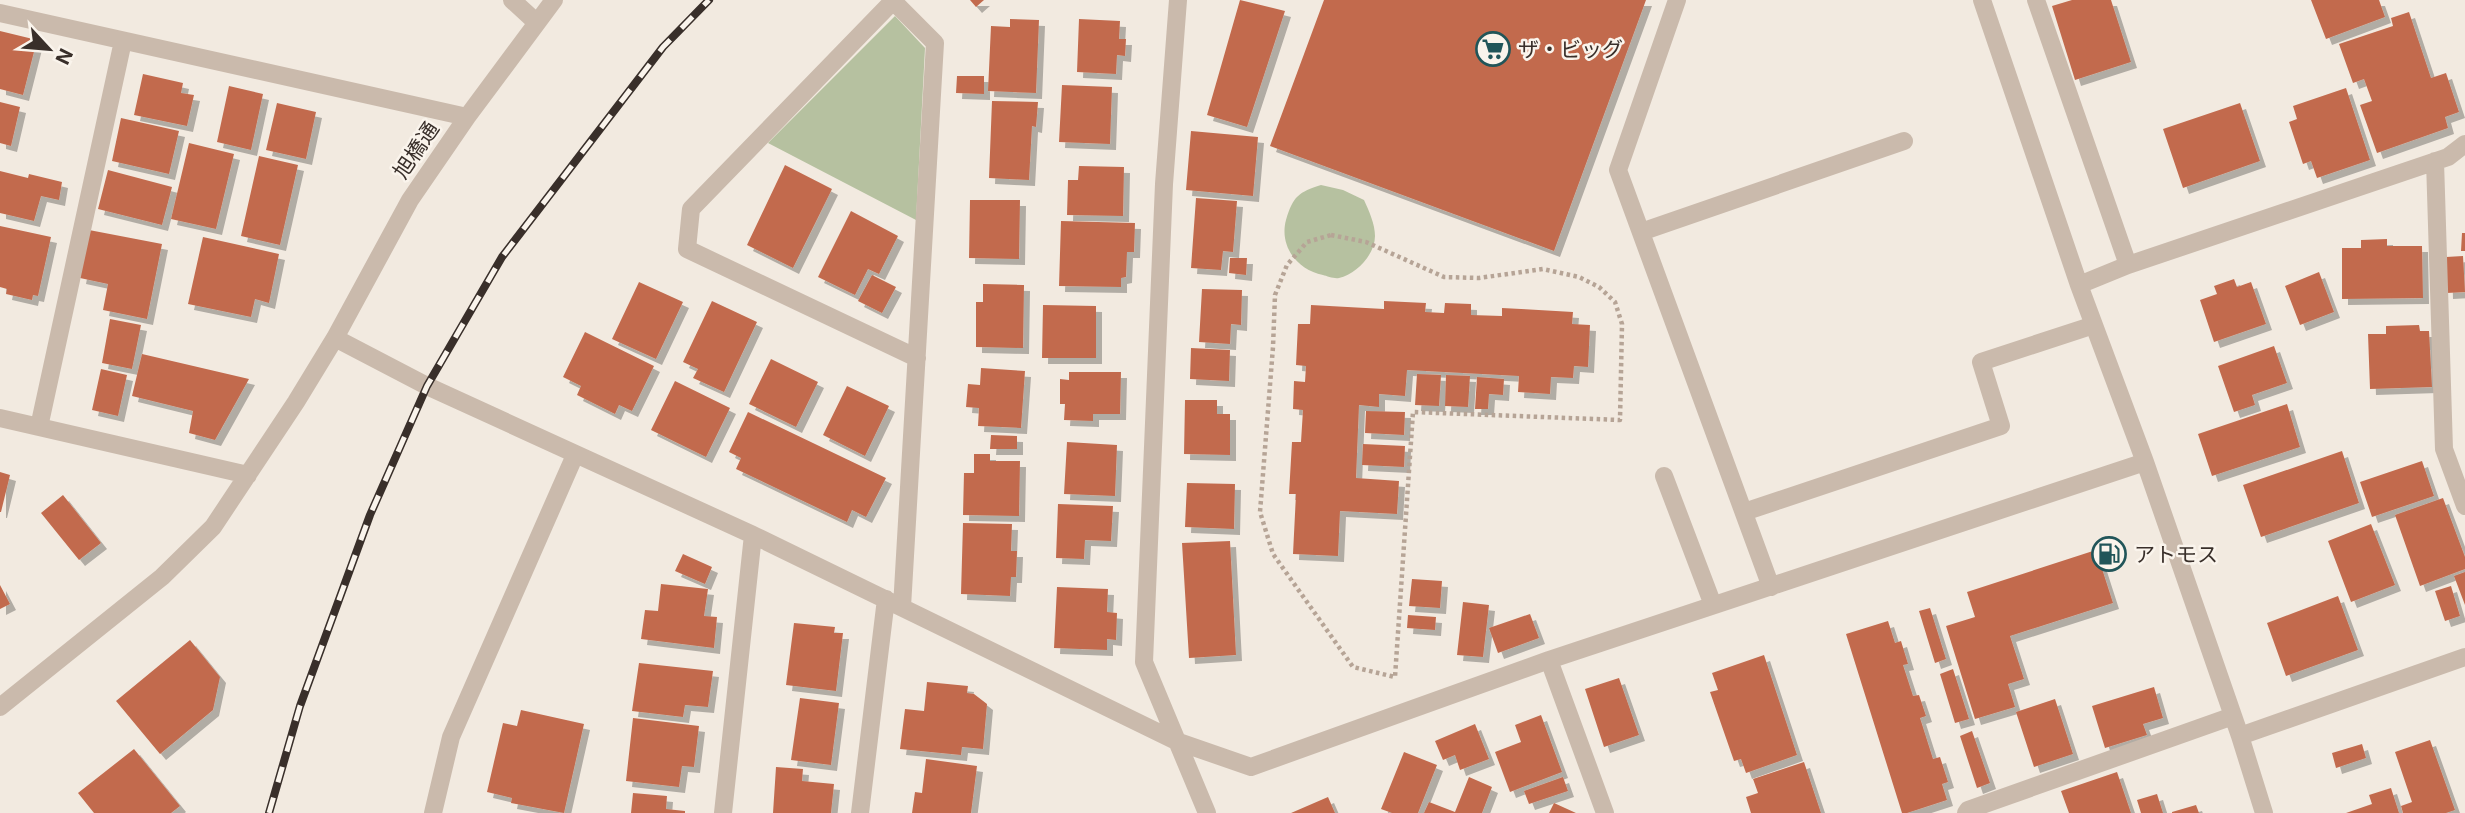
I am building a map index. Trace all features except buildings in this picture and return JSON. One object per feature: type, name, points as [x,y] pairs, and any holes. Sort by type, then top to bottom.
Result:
[{"type":"street","points":[[512,0],[536,22]]},
{"type":"street","name":"旭橋通","points":[[0,707],[162,577],[213,527],[335,338],[410,200],[467,117],[554,0]]},
{"type":"street","points":[[1178,0],[1164,184],[1144,662],[1207,813]]},
{"type":"street","points":[[1677,0],[1618,170],[1771,587]]},
{"type":"street","points":[[1982,0],[2079,285],[2240,736],[2264,813]]},
{"type":"street","points":[[2036,0],[2128,265]]},
{"type":"street","points":[[860,813],[894,603],[917,358],[935,43],[893,1],[691,209],[687,249],[917,358]]},
{"type":"street","points":[[0,13],[467,117]]},
{"type":"street","points":[[38,427],[123,41]]},
{"type":"street","points":[[1641,232],[1904,141]]},
{"type":"street","points":[[2079,285],[2128,265],[2448,157],[2465,144]]},
{"type":"street","points":[[2435,161],[2444,449],[2465,506]]},
{"type":"street","points":[[1744,512],[2001,426],[1982,362],[2094,325]]},
{"type":"street","points":[[335,338],[427,386],[753,535],[1176,741],[1251,767],[1549,660],[2144,462]]},
{"type":"street","points":[[0,418],[248,475]]},
{"type":"street","points":[[433,813],[451,737],[575,455]]},
{"type":"street","points":[[1664,476],[1713,605]]},
{"type":"street","points":[[723,813],[753,535]]},
{"type":"street","points":[[2240,736],[2465,657]]},
{"type":"street","points":[[1549,660],[1605,813]]},
{"type":"street","points":[[1966,813],[1968,810],[2233,716]]},
{"type":"path","points":[[1331,235],[1366,242],[1444,277],[1479,278],[1543,269],[1579,277],[1599,287],[1615,302],[1622,324],[1620,420],[1413,412],[1395,677],[1353,667],[1273,554],[1260,512],[1275,295],[1287,265],[1307,242],[1331,235]]},
{"type":"green space","points":[[895,16],[925,48],[916,220],[768,143]]},
{"type":"green space","points":[[1321,185],[1343,190],[1364,200],[1374,227],[1372,250],[1364,262],[1339,278],[1305,268],[1292,255],[1285,239],[1286,220],[1294,200],[1307,190]]},
{"type":"railway","points":[[269,813],[300,706],[370,515],[427,386],[502,257],[663,47],[709,0]]},
{"type":"place","name":"ザ・ビッグ","points":[[1493,49]]},
{"type":"place","name":"アトモス","points":[[2109,554]]}]
